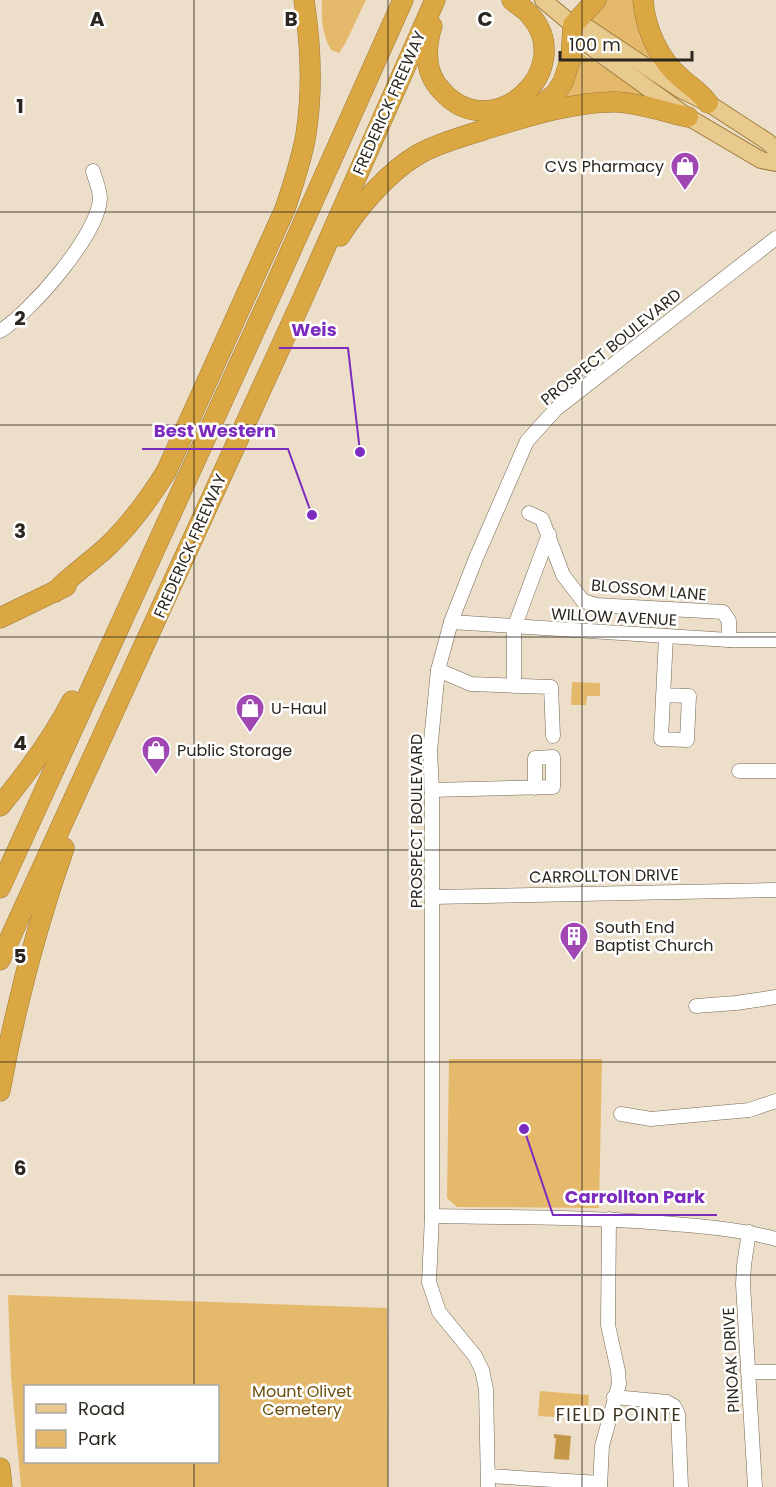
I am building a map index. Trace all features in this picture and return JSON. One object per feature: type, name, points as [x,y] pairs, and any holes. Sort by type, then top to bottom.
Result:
[{"type":"highway","points":[[55,592],[108,546],[131,522],[166,472],[285,209],[305,135],[309,101],[311,63],[304,0]]},
{"type":"highway","name":"FREDERICK FREEWAY","points":[[0,888],[403,0]]},
{"type":"highway","points":[[436,0],[428,42],[427,62],[431,75],[442,92],[452,101],[464,107],[484,111],[516,102],[531,88],[540,70],[543,50],[539,30],[529,14],[512,0]]},
{"type":"highway","name":"FREDERICK FREEWAY","points":[[0,960],[302,300],[436,0]]},
{"type":"highway","points":[[526,117],[555,94],[563,82],[571,58],[573,25],[596,0]]},
{"type":"highway","points":[[644,0],[645,16],[650,32],[663,57],[681,78],[699,90],[708,103]]},
{"type":"highway","points":[[302,300],[358,210],[401,168],[431,148],[526,117],[580,105],[616,102],[636,104],[688,117]]},
{"type":"highway","points":[[0,618],[55,592],[85,572],[135,528],[155,503],[192,443],[213,423]]},
{"type":"highway","points":[[0,806],[52,737],[171,510]]},
{"type":"highway","points":[[0,1091],[15,1009],[42,910],[105,733]]},
{"type":"highway","points":[[0,1468],[2,1487]]},
{"type":"main road","points":[[543,0],[573,25],[578,37],[688,117],[761,160],[776,163]]},
{"type":"main road","points":[[573,25],[588,28],[681,90],[708,103],[768,142],[776,150]]},
{"type":"street","points":[[0,331],[34,304],[94,220],[100,198],[93,171]]},
{"type":"street","name":"PROSPECT BOULEVARD","points":[[488,1482],[486,1389],[482,1370],[475,1356],[439,1312],[429,1282],[432,1216],[432,790],[430,751],[438,670],[451,622],[527,441],[555,409],[776,238]]},
{"type":"street","name":"BLOSSOM LANE","points":[[530,513],[542,519],[563,575],[582,601],[596,605],[723,612],[729,621],[729,640]]},
{"type":"street","points":[[514,686],[514,628],[549,534]]},
{"type":"street","name":"WILLOW AVENUE","points":[[451,622],[514,628],[729,640],[776,640]]},
{"type":"street","points":[[663,695],[666,636]]},
{"type":"street","points":[[438,670],[471,684],[551,687],[553,736]]},
{"type":"street","points":[[739,771],[776,771]]},
{"type":"street","points":[[432,790],[535,788]]},
{"type":"street","name":"CARROLLTON DRIVE","points":[[432,897],[776,890]]},
{"type":"street","points":[[696,1006],[736,1004],[776,997]]},
{"type":"street","points":[[621,1114],[651,1119],[749,1110],[776,1101]]},
{"type":"street","points":[[432,1216],[609,1219],[749,1232],[776,1239]]},
{"type":"street","points":[[488,1482],[600,1485],[602,1446],[619,1384],[608,1325],[609,1219]]},
{"type":"street","name":"PINOAK DRIVE","points":[[749,1232],[743,1284],[755,1487]]},
{"type":"street","points":[[748,1372],[776,1372]]},
{"type":"street","points":[[614,1396],[668,1402],[674,1406],[678,1414],[681,1487]]},
{"type":"green space","points":[[322,0],[366,0],[339,53],[331,50],[324,32]]},
{"type":"green space","points":[[603,0],[639,0],[666,70],[591,21],[590,19]]},
{"type":"green space","points":[[581,53],[657,101],[560,103],[573,84]]},
{"type":"green space","points":[[572,682],[600,683],[600,696],[587,696],[586,705],[571,705]]},
{"type":"green space","points":[[449,1059],[602,1059],[599,1208],[457,1207],[447,1198]]},
{"type":"green space","name":"Mount Olivet Cemetery","points":[[8,1295],[387,1308],[388,1487],[21,1487],[11,1376]]},
{"type":"green space","points":[[540,1391],[589,1395],[587,1419],[538,1416]]},
{"type":"shaded area","points":[[554,1434],[571,1436],[569,1460],[554,1459],[556,1438]]},
{"type":"place","name":"CVS Pharmacy","points":[[685,192]]},
{"type":"place","name":"Weis","points":[[360,452]]},
{"type":"place","name":"Best Western","points":[[312,515]]},
{"type":"place","name":"U-Haul","points":[[250,734]]},
{"type":"place","name":"Public Storage","points":[[156,776]]},
{"type":"place","name":"South End Baptist Church","points":[[574,962]]},
{"type":"place","name":"Carrollton Park","points":[[524,1129]]},
{"type":"district","name":"FIELD POINTE","points":[[619,1414]]}]
